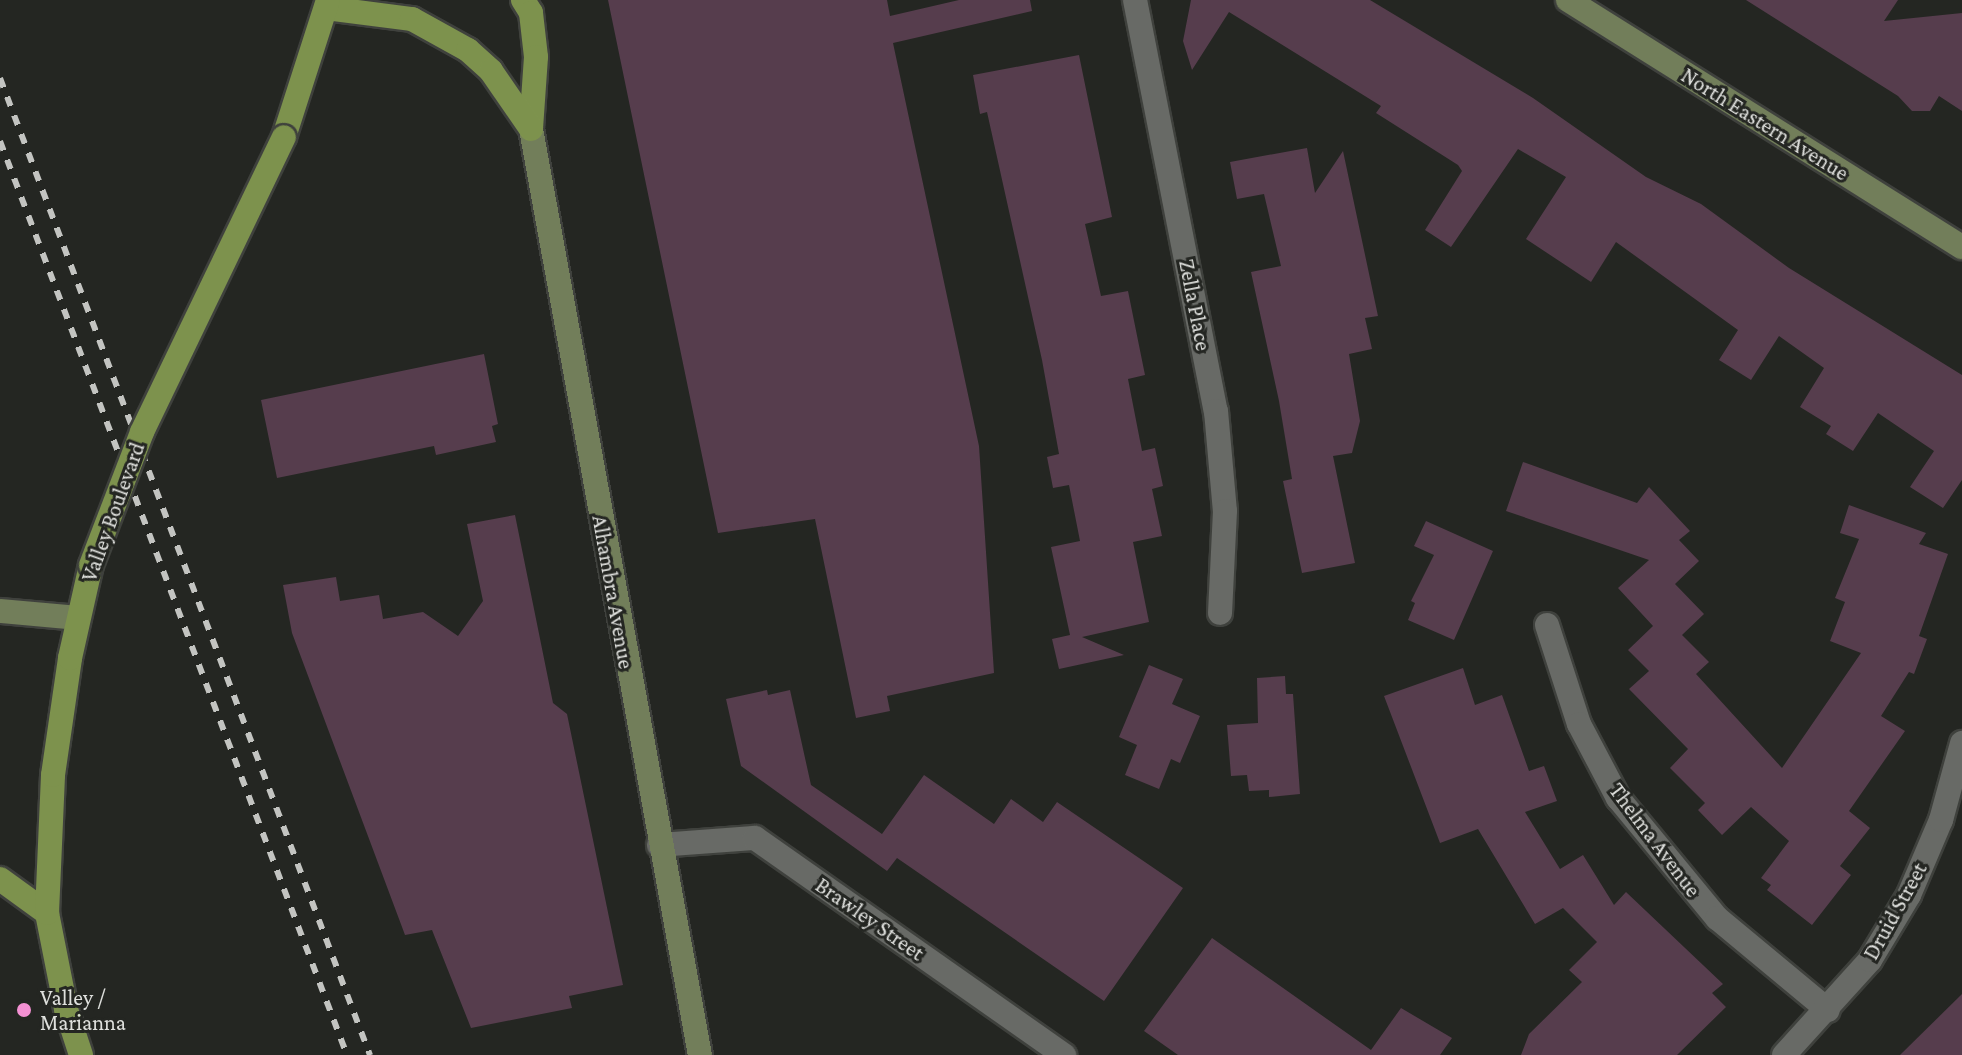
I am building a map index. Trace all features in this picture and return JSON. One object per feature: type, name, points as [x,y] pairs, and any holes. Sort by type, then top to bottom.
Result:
[{"type":"main road","points":[[523,0],[531,13],[536,57],[531,129]]},
{"type":"main road","name":"North Eastern Avenue","points":[[1568,0],[1962,247]]},
{"type":"main road","points":[[327,4],[412,19],[468,50],[491,71],[531,129]]},
{"type":"main road","name":"Valley Boulevard","points":[[81,1055],[66,1009],[47,913],[53,775],[78,618],[91,565],[142,432],[284,137],[327,4]]},
{"type":"main road","name":"Alhambra Avenue","points":[[531,129],[659,845],[700,1055]]},
{"type":"main road","points":[[0,611],[78,618]]},
{"type":"main road","points":[[0,879],[47,913]]},
{"type":"street","name":"Zella Place","points":[[1135,0],[1216,411],[1225,511],[1220,613]]},
{"type":"street","name":"Thelma Avenue","points":[[1547,625],[1579,724],[1618,798],[1717,918],[1828,1010]]},
{"type":"street","name":"Druid Street","points":[[1784,1055],[1828,1010],[1870,960],[1952,824],[1962,743]]},
{"type":"street","name":"Brawley Street","points":[[659,845],[755,838],[1064,1055]]},
{"type":"building","points":[[608,0],[887,0],[890,16],[959,0],[1030,0],[1032,11],[893,43],[979,446],[994,673],[887,696],[890,711],[856,718],[815,519],[718,533]]},
{"type":"building","points":[[1191,0],[1370,0],[1533,98],[1646,177],[1701,204],[1789,268],[1962,375],[1962,480],[1943,508],[1910,487],[1934,451],[1878,413],[1853,451],[1826,434],[1831,426],[1800,407],[1824,368],[1779,336],[1751,380],[1719,360],[1738,330],[1616,242],[1591,282],[1526,239],[1566,177],[1518,149],[1451,247],[1425,230],[1462,171],[1458,165],[1376,113],[1381,106],[1229,12],[1192,70],[1183,41]]},
{"type":"building","points":[[1746,0],[1898,0],[1884,21],[1962,13],[1962,111],[1939,96],[1930,111],[1912,111],[1898,96]]},
{"type":"building","points":[[1079,55],[1112,217],[1085,224],[1101,296],[1128,291],[1145,375],[1128,379],[1142,451],[1155,448],[1163,486],[1152,489],[1162,536],[1133,542],[1149,622],[1082,637],[1124,655],[1059,669],[1052,639],[1070,635],[1051,547],[1080,541],[1069,485],[1053,488],[1047,457],[1059,454],[1042,360],[987,112],[980,114],[973,75]]},
{"type":"building","points":[[1307,148],[1315,193],[1343,151],[1378,316],[1365,318],[1372,349],[1349,354],[1360,421],[1352,453],[1333,456],[1355,563],[1302,573],[1283,481],[1292,479],[1279,401],[1251,272],[1281,266],[1264,194],[1237,199],[1230,162]]},
{"type":"building","points":[[484,354],[498,424],[492,426],[496,442],[436,455],[434,446],[277,478],[261,400]]},
{"type":"building","points":[[1523,462],[1637,503],[1649,487],[1690,531],[1679,540],[1699,561],[1675,584],[1704,614],[1682,635],[1709,662],[1696,674],[1782,768],[1861,653],[1830,641],[1845,602],[1835,598],[1859,539],[1840,533],[1849,505],[1926,533],[1919,544],[1948,554],[1919,636],[1927,639],[1914,674],[1909,672],[1881,716],[1905,731],[1849,811],[1870,828],[1840,866],[1851,875],[1812,925],[1767,890],[1771,885],[1761,878],[1789,841],[1751,807],[1722,835],[1698,810],[1705,803],[1670,768],[1688,749],[1629,689],[1649,671],[1628,650],[1653,626],[1618,588],[1649,560],[1506,511]]},
{"type":"building","points":[[515,515],[553,703],[567,714],[623,985],[569,996],[572,1008],[471,1028],[432,930],[405,935],[292,633],[283,585],[336,577],[340,601],[379,595],[383,619],[423,612],[458,636],[483,601],[467,524]]},
{"type":"building","points":[[1426,521],[1493,551],[1454,640],[1408,620],[1415,603],[1411,601],[1434,555],[1414,546]]},
{"type":"building","points":[[1149,665],[1183,679],[1172,704],[1200,716],[1180,763],[1171,759],[1159,789],[1125,775],[1137,745],[1119,737]]},
{"type":"building","points":[[1463,668],[1475,705],[1502,695],[1529,771],[1544,766],[1557,801],[1525,812],[1560,869],[1583,855],[1614,905],[1626,892],[1723,984],[1712,993],[1726,1007],[1677,1055],[1521,1055],[1529,1034],[1582,982],[1569,970],[1597,942],[1563,908],[1535,924],[1478,829],[1440,843],[1384,696]]},
{"type":"building","points":[[1285,676],[1286,694],[1293,694],[1300,794],[1269,797],[1269,790],[1249,791],[1247,775],[1231,776],[1227,725],[1258,723],[1257,678]]},
{"type":"building","points":[[767,690],[768,695],[790,690],[811,785],[882,834],[924,775],[994,824],[1011,799],[1043,822],[1057,802],[1183,888],[1104,1001],[897,858],[887,871],[741,766],[726,699]]},
{"type":"building","points":[[1212,938],[1371,1050],[1401,1008],[1452,1038],[1440,1055],[1178,1055],[1144,1031]]},
{"type":"building","points":[[1962,994],[1962,1055],[1900,1055]]},
{"type":"railway","points":[[0,78],[370,1055]]},
{"type":"railway","points":[[0,141],[347,1055]]},
{"type":"place","name":"Valley / Marianna","points":[[24,1010]]}]
